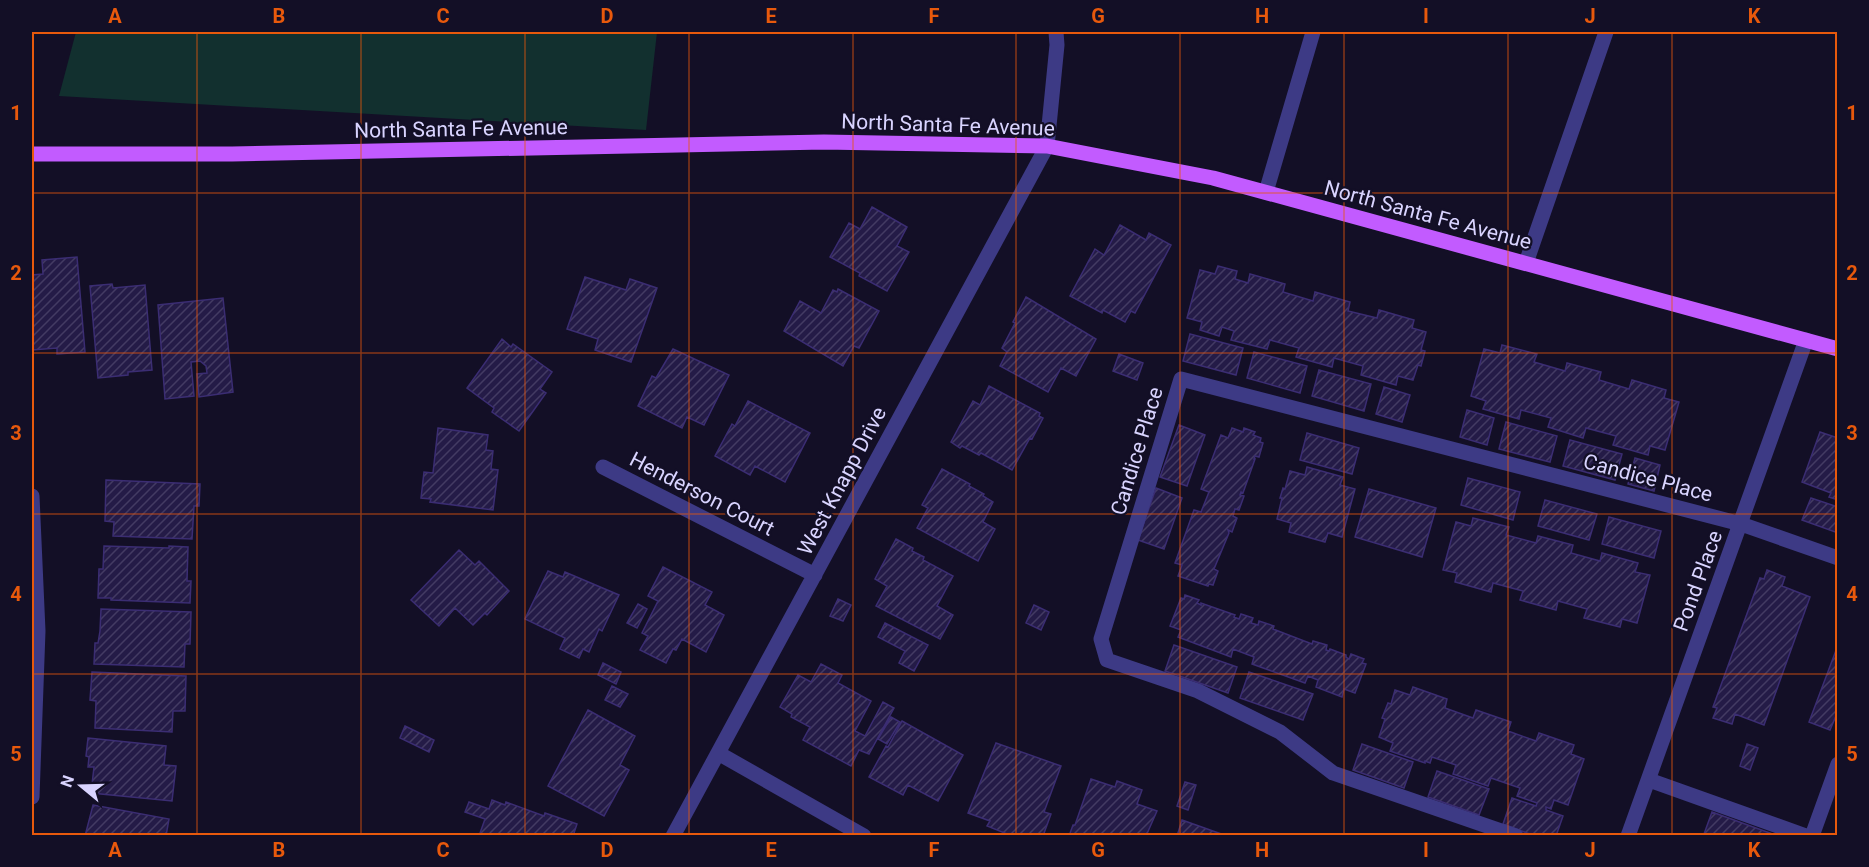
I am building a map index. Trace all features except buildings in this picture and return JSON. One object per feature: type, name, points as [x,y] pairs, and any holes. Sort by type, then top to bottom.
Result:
[{"type":"main road","name":"North Santa Fe Avenue","points":[[32,154],[255,153],[825,142],[1047,146],[1213,178],[1838,349]]},
{"type":"street","points":[[1047,146],[1057,45],[1056,32]]},
{"type":"street","points":[[1266,192],[1313,32]]},
{"type":"street","points":[[1526,263],[1606,32]]},
{"type":"street","name":"West Knapp Drive","points":[[673,836],[1047,146]]},
{"type":"street","name":"Pond Place","points":[[1629,836],[1806,340]]},
{"type":"street","name":"Candice Place","points":[[1516,836],[1333,773],[1280,732],[1198,691],[1107,660],[1101,639],[1182,379],[1741,524]]},
{"type":"street","name":"Henderson Court","points":[[603,467],[815,575]]},
{"type":"street","points":[[32,496],[38,631],[32,797]]},
{"type":"street","points":[[1741,524],[1838,558]]},
{"type":"street","points":[[718,753],[864,836]]},
{"type":"street","points":[[1812,836],[1838,764]]},
{"type":"street","points":[[1648,780],[1806,836]]},
{"type":"green space","points":[[76,32],[657,32],[646,130],[59,96]]}]
